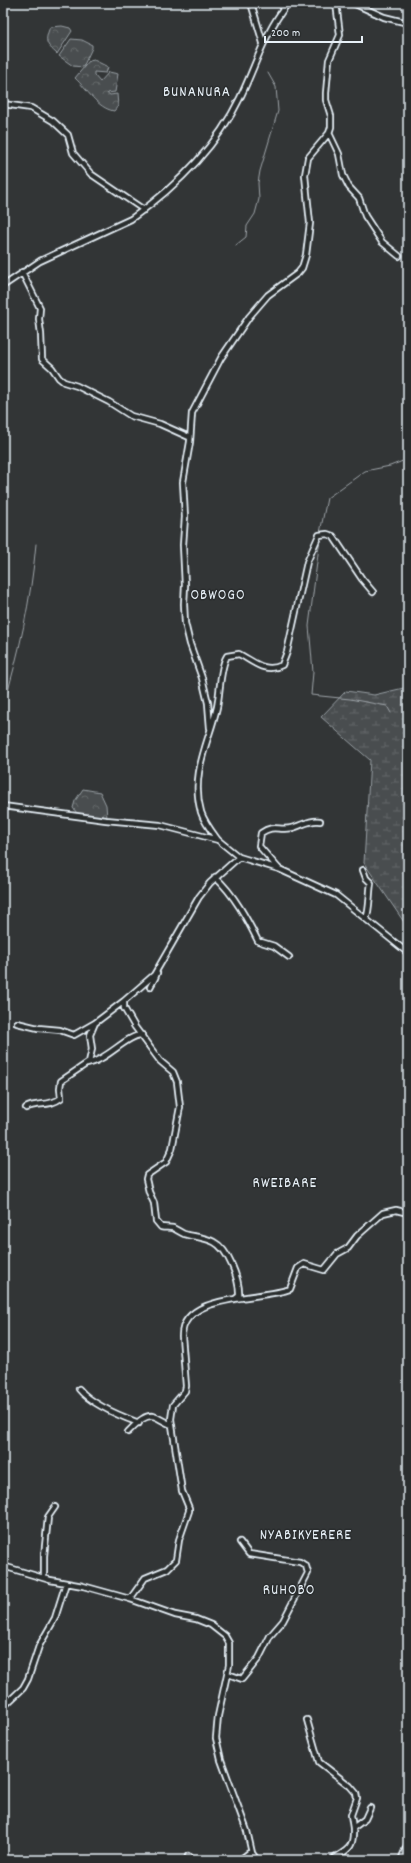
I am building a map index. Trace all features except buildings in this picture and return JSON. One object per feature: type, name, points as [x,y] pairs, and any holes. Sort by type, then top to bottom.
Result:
[{"type":"street","points":[[251,3],[263,42]]},
{"type":"street","points":[[3,286],[22,272],[61,251],[124,223],[144,210],[186,173],[217,139],[239,100],[263,42],[277,16],[288,3]]},
{"type":"street","points":[[210,728],[208,703],[185,623],[183,545],[185,517],[183,482],[192,413],[194,406],[233,340],[268,295],[298,273],[302,268],[306,255],[309,233],[309,208],[305,175],[307,162],[314,149],[329,133],[331,127],[331,116],[326,100],[326,92],[329,60],[340,35],[336,3]]},
{"type":"street","points":[[353,3],[384,17],[408,23]]},
{"type":"street","points":[[3,104],[31,108],[53,121],[68,136],[73,153],[92,174],[144,210]]},
{"type":"street","points":[[329,133],[339,154],[343,175],[359,198],[365,216],[382,242],[400,256]]},
{"type":"street","points":[[22,272],[40,308],[39,319],[42,359],[52,368],[59,378],[109,402],[131,416],[160,424],[190,436]]},
{"type":"street","points":[[373,592],[362,579],[333,536],[323,533],[318,536],[307,562],[284,661],[278,667],[269,668],[258,665],[239,654],[227,656],[223,665],[216,709],[199,768],[199,801],[201,812],[206,823],[218,840],[239,857],[279,869],[336,895],[408,953]]},
{"type":"street","points":[[3,806],[160,826],[218,840]]},
{"type":"street","points":[[279,869],[259,846],[261,833],[272,827],[291,828],[312,821],[320,821]]},
{"type":"street","points":[[17,1023],[38,1028],[60,1030],[74,1035],[95,1023],[124,1001],[155,972],[199,897],[215,877],[239,857]]},
{"type":"street","points":[[363,870],[366,878],[371,883],[366,919]]},
{"type":"street","points":[[215,877],[225,885],[258,941],[272,946],[289,957]]},
{"type":"street","points":[[150,986],[157,973],[155,972]]},
{"type":"street","points":[[124,1001],[127,1014],[160,1061],[176,1076],[179,1092],[178,1120],[172,1149],[166,1162],[148,1175],[146,1179],[149,1192],[154,1203],[156,1221],[161,1227],[170,1228],[210,1240],[222,1247],[224,1254],[232,1263],[238,1285],[239,1296],[235,1299]]},
{"type":"street","points":[[87,1064],[92,1049],[90,1035],[95,1023]]},
{"type":"street","points":[[26,1108],[33,1104],[44,1105],[58,1100],[61,1098],[60,1088],[62,1081],[73,1072],[87,1064],[96,1062],[128,1040],[142,1035]]},
{"type":"street","points":[[130,1598],[145,1578],[167,1569],[176,1560],[179,1540],[189,1511],[182,1491],[172,1425],[174,1405],[185,1391],[186,1386],[182,1330],[187,1319],[199,1309],[226,1300],[290,1289],[298,1268],[301,1265],[304,1264],[324,1270],[338,1254],[348,1248],[357,1236],[383,1213],[396,1210],[408,1212]]},
{"type":"street","points":[[79,1389],[85,1396],[122,1416],[139,1423]]},
{"type":"street","points":[[128,1432],[149,1416],[156,1417],[172,1425]]},
{"type":"street","points":[[44,1578],[44,1556],[48,1517],[55,1507]]},
{"type":"street","points":[[228,1674],[242,1679],[259,1658],[270,1636],[283,1621],[294,1604],[308,1573],[306,1566],[300,1562],[249,1554],[240,1542]]},
{"type":"street","points":[[3,1566],[44,1578],[130,1598],[176,1615],[196,1619],[220,1631],[226,1636],[229,1643],[228,1674],[218,1716],[216,1738],[221,1760],[247,1831],[252,1853],[258,1860]]},
{"type":"street","points":[[3,1707],[23,1688],[28,1679],[39,1646],[55,1618],[66,1583]]},
{"type":"street","points":[[307,1720],[319,1762],[350,1786],[356,1793],[357,1798],[351,1815],[354,1840],[352,1845],[332,1860]]},
{"type":"street","points":[[353,1828],[365,1819],[370,1808]]},
{"type":"street","points":[[401,1860],[408,1843]]},
{"type":"street","points":[[240,1860],[248,1853],[252,1853]]},
{"type":"green space","points":[[62,26],[70,28],[72,31],[57,54],[48,45],[47,36],[50,27]]},
{"type":"green space","points":[[71,39],[82,40],[92,45],[83,67],[73,66],[59,56]]},
{"type":"green space","points":[[94,60],[108,67],[106,73],[94,72],[94,75],[100,82],[109,72],[118,74],[115,92],[107,93],[110,95],[117,94],[118,106],[114,111],[97,102],[75,78],[89,61]]},
{"type":"green space","points":[[408,687],[408,928],[364,863],[370,760],[321,717],[346,691],[374,695]]},
{"type":"green space","points":[[83,789],[100,792],[106,805],[107,818],[77,813],[73,808],[75,801]]},
{"type":"waterway","points":[[236,245],[246,237],[247,226],[255,214],[259,199],[258,183],[260,171],[278,111],[276,87],[268,73]]},
{"type":"waterway","points":[[320,533],[327,498],[365,471],[390,466],[408,459]]},
{"type":"waterway","points":[[320,538],[309,626],[313,672],[311,695],[350,699],[387,706],[391,713]]},
{"type":"waterway","points":[[3,708],[24,627],[36,544]]},
{"type":"district","name":"BUNANURA","points":[[197,91]]},
{"type":"district","name":"OBWOGO","points":[[218,594]]},
{"type":"district","name":"RWEIBARE","points":[[285,1182]]},
{"type":"district","name":"NYABIKYERERE","points":[[306,1534]]},
{"type":"district","name":"RUHOBO","points":[[289,1589]]}]
